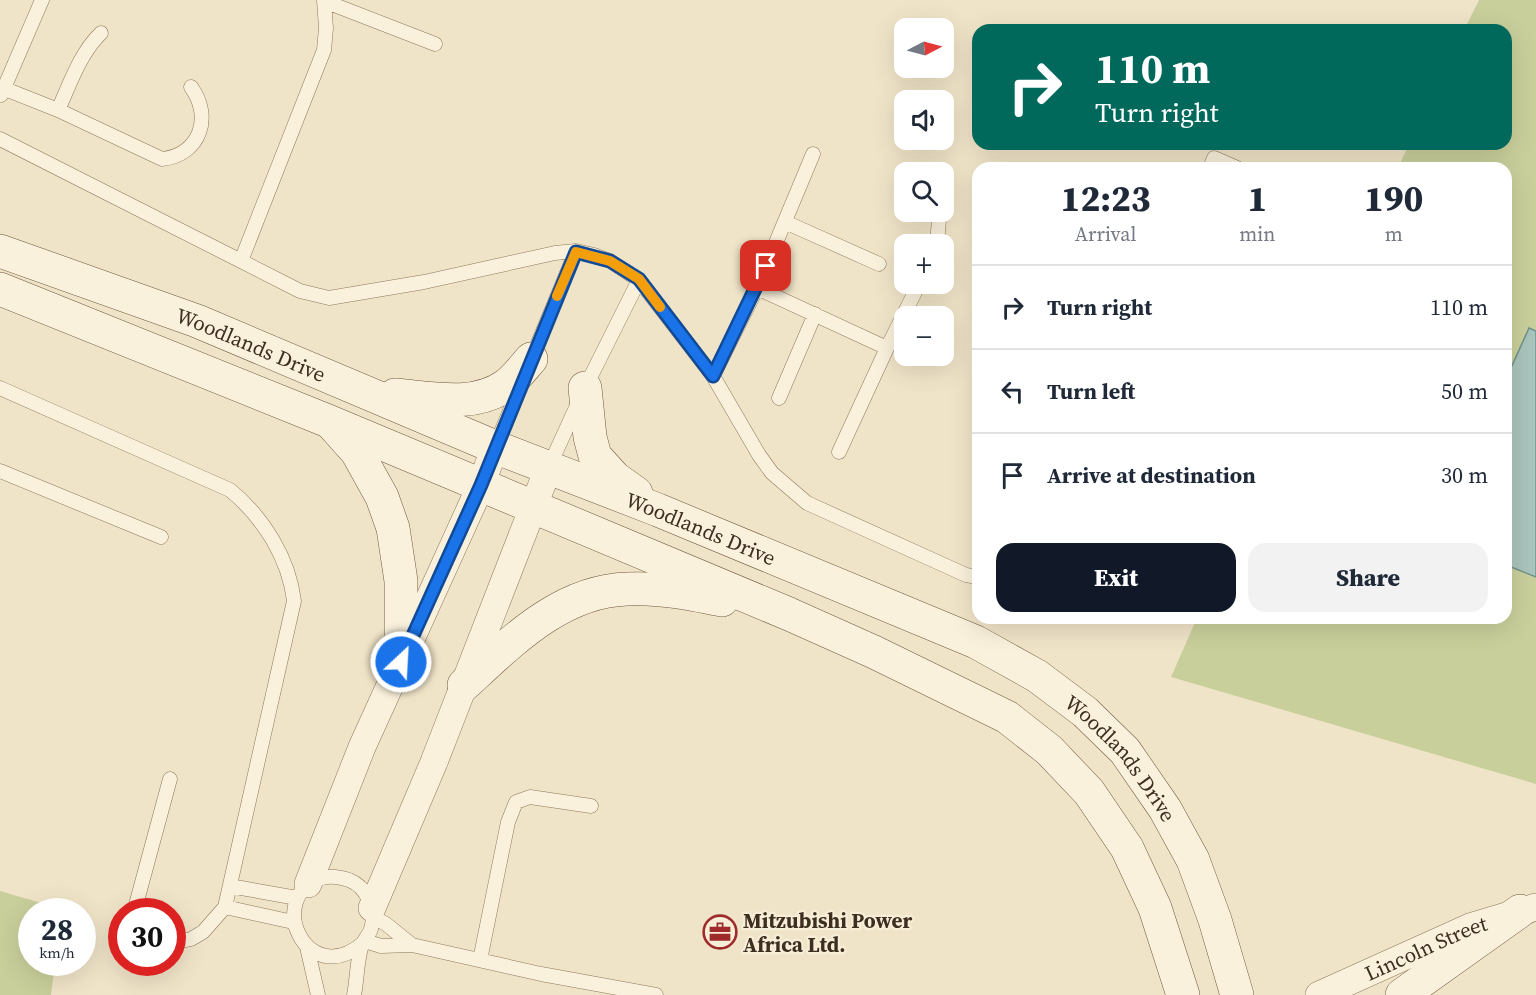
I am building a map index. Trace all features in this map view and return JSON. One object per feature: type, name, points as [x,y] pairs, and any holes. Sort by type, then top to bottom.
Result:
[{"type":"main road","name":"Woodlands Drive","points":[[0,251],[197,321],[548,469],[658,510],[976,642],[1037,676],[1085,712],[1125,751],[1165,809],[1193,860],[1215,920],[1237,995]]},
{"type":"main road","name":"Woodlands Drive","points":[[0,289],[328,421],[789,614],[874,652],[1007,717],[1049,750],[1089,792],[1127,848],[1155,908],[1184,995]]},
{"type":"main road","points":[[363,392],[451,400],[482,397],[504,386],[531,359]]},
{"type":"main road","points":[[585,388],[590,437],[595,456],[615,478],[658,510]]},
{"type":"main road","points":[[328,421],[357,452],[382,496],[393,528],[401,581],[401,662]]},
{"type":"main road","points":[[464,685],[539,620],[584,596],[628,588],[688,593],[789,614]]},
{"type":"main road","points":[[1402,995],[1528,909]]},
{"type":"street","points":[[303,891],[362,747],[481,485],[495,447]]},
{"type":"street","points":[[373,913],[548,469]]},
{"type":"street","name":"Lincoln Street","points":[[1319,995],[1470,927],[1528,909]]},
{"type":"lane","points":[[42,0],[1,90],[58,110],[156,157],[170,158],[191,146],[203,121],[202,107],[191,87]]},
{"type":"lane","points":[[242,261],[324,50],[326,28],[324,1],[435,44]]},
{"type":"lane","points":[[58,110],[76,69],[95,39],[102,33]]},
{"type":"lane","points":[[0,139],[300,291],[328,298],[424,282],[555,253],[576,252],[610,261],[639,279],[713,376],[772,473],[807,503],[972,576]]},
{"type":"lane","points":[[713,376],[757,288],[813,154]]},
{"type":"lane","points":[[785,222],[879,264]]},
{"type":"lane","points":[[495,447],[576,252]]},
{"type":"lane","points":[[548,469],[639,279]]},
{"type":"lane","points":[[757,288],[887,348]]},
{"type":"lane","points":[[839,452],[914,294]]},
{"type":"lane","points":[[779,398],[815,315]]},
{"type":"lane","points":[[0,388],[230,489],[254,513],[282,558],[292,581],[294,601],[225,907],[203,932],[186,940]]},
{"type":"lane","points":[[0,471],[161,537]]},
{"type":"lane","points":[[138,898],[170,779]]},
{"type":"lane","points":[[480,960],[508,822],[516,802],[530,797],[591,806]]},
{"type":"lane","points":[[339,876],[354,882],[366,894],[373,913],[371,930],[363,943],[353,952],[341,956],[317,953],[307,947],[298,936],[293,922],[303,891],[323,877],[339,876]]},
{"type":"lane","points":[[230,886],[303,891]]},
{"type":"lane","points":[[225,907],[293,922]]},
{"type":"lane","points":[[373,913],[412,945]]},
{"type":"lane","points":[[363,943],[381,946],[412,945],[541,974],[656,995]]},
{"type":"lane","points":[[354,995],[363,943]]},
{"type":"lane","points":[[307,947],[318,995]]},
{"type":"green space","points":[[1479,0],[1536,0],[1536,784],[1171,677],[1194,624],[1512,624],[1512,162],[1401,162],[1406,150],[1512,150],[1512,24],[1467,24]]},
{"type":"green space","points":[[0,891],[24,898],[18,898],[18,976],[53,976],[51,995],[0,995]]},
{"type":"water","points":[[1529,328],[1536,331],[1536,577],[1512,567],[1512,366]]},
{"type":"slow traffic","points":[[557,296],[576,252],[610,261],[639,279],[660,307]]},
{"type":"place","name":"Mitzubishi Power Africa Ltd.","points":[[720,932]]},
{"type":"route","points":[[401,662],[481,485],[576,252],[610,261],[639,279],[713,376],[766,266]]}]
